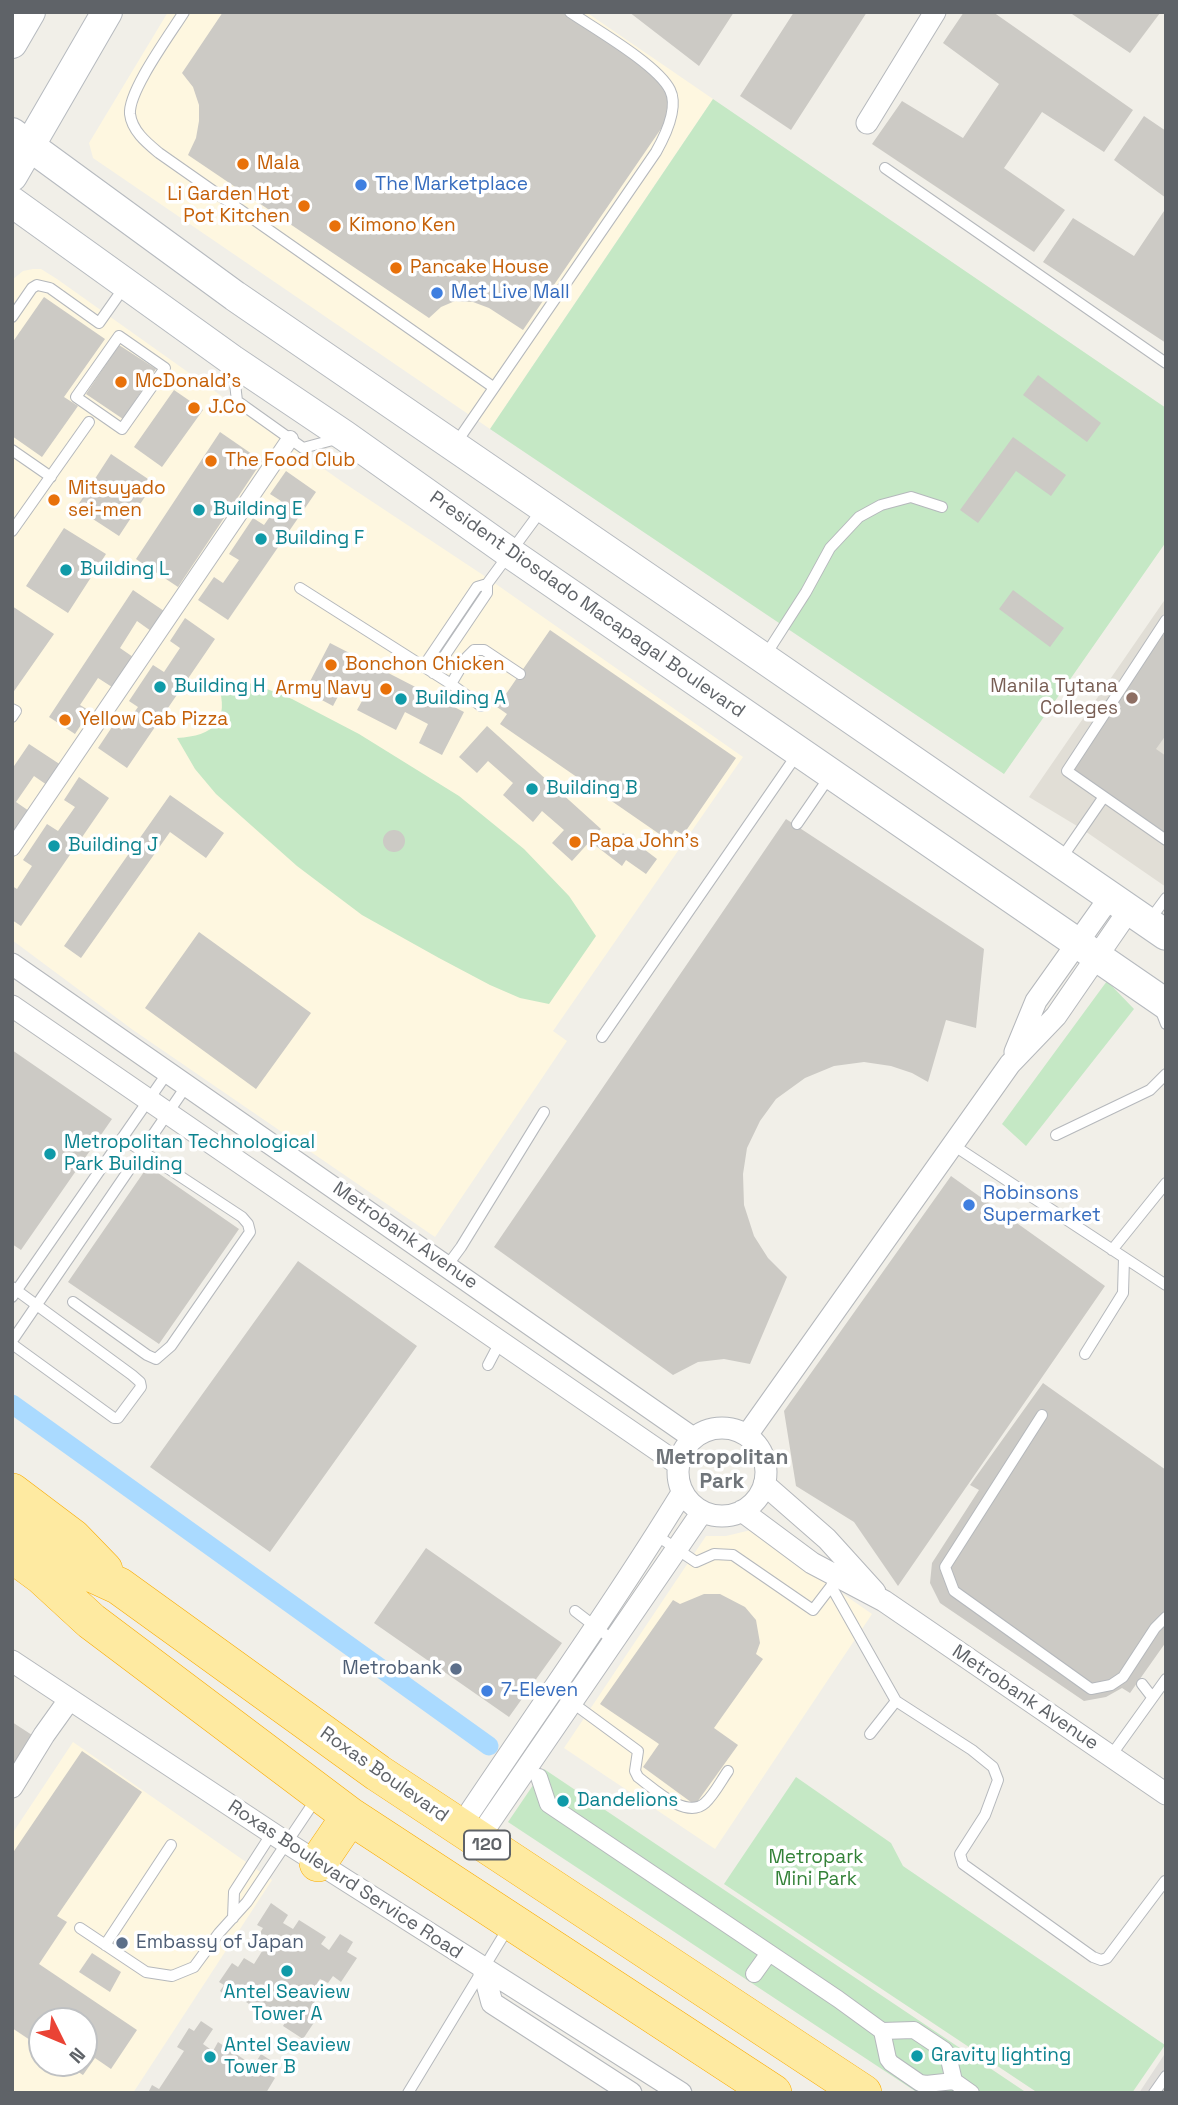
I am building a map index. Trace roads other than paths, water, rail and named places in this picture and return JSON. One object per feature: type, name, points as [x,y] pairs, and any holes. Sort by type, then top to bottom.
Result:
[{"type":"highway","name":"120","points":[[12,1492],[73,1538],[119,1586]]},
{"type":"highway","name":"Roxas Boulevard","points":[[12,1527],[55,1557],[119,1586],[378,1773],[863,2093]]},
{"type":"highway","name":"120","points":[[12,1554],[91,1621],[350,1816],[773,2093]]},
{"type":"highway","name":"120","points":[[12,1575],[31,1589],[91,1621]]},
{"type":"highway","points":[[318,1863],[350,1816]]},
{"type":"main road","points":[[12,43],[30,12]]},
{"type":"main road","points":[[12,176],[21,140],[107,12]]},
{"type":"main road","points":[[21,140],[235,296],[1138,916]]},
{"type":"main road","name":"President Diosdado Macapagal Boulevard","points":[[12,202],[232,360],[1086,951],[1162,1009]]},
{"type":"street","points":[[867,123],[935,12]]},
{"type":"street","points":[[12,848],[290,439]]},
{"type":"street","points":[[747,1435],[1010,1064],[1056,1016],[1086,951],[1138,916]]},
{"type":"street","name":"Metrobank Avenue","points":[[12,964],[693,1438]]},
{"type":"street","name":"Metrobank Avenue","points":[[12,1006],[678,1464]]},
{"type":"street","points":[[720,1427],[747,1435],[764,1457],[764,1484],[752,1504],[742,1511],[729,1516],[702,1512],[682,1493],[678,1479],[678,1464],[686,1446],[705,1430],[720,1427]]},
{"type":"street","name":"Metrobank Avenue","points":[[764,1484],[827,1539],[839,1576]]},
{"type":"street","points":[[469,1833],[545,1742],[594,1627],[682,1493]]},
{"type":"street","name":"Metrobank Avenue","points":[[742,1511],[812,1563],[884,1601],[1166,1794]]},
{"type":"street","points":[[469,1833],[526,1729],[563,1697],[614,1641],[702,1512]]},
{"type":"street","name":"Roxas Boulevard Service Road","points":[[12,1661],[279,1838],[681,2093]]},
{"type":"street","points":[[12,1787],[69,1700]]},
{"type":"street","points":[[526,1729],[545,1742]]},
{"type":"street","points":[[539,1777],[548,1804],[882,2031],[914,2031],[944,2050],[948,2055],[954,2081]]},
{"type":"street","points":[[754,1974],[769,1953]]},
{"type":"street","points":[[483,1969],[492,2003],[631,2093]]},
{"type":"street","points":[[882,2031],[891,2063],[920,2083],[954,2081],[971,2093]]},
{"type":"lane","points":[[184,12],[131,102],[130,115],[143,139],[159,153],[493,387]]},
{"type":"lane","points":[[454,446],[656,152],[671,120],[671,91],[654,69],[570,12]]},
{"type":"lane","points":[[885,168],[1166,363]]},
{"type":"lane","points":[[12,317],[37,285],[50,288],[99,323],[127,284]]},
{"type":"lane","points":[[119,336],[165,368],[122,429],[76,397],[119,336]]},
{"type":"lane","points":[[232,360],[237,401],[303,448],[345,436]]},
{"type":"lane","points":[[12,531],[89,422]]},
{"type":"lane","points":[[12,450],[51,477]]},
{"type":"lane","points":[[764,658],[830,548],[859,517],[881,505],[911,497],[942,507]]},
{"type":"lane","points":[[428,670],[477,587],[487,584],[543,508]]},
{"type":"lane","points":[[300,588],[481,706]]},
{"type":"lane","points":[[1166,620],[1067,771],[1166,840]]},
{"type":"lane","points":[[451,684],[474,650],[484,650],[520,674]]},
{"type":"lane","points":[[12,709],[16,711],[12,717]]},
{"type":"lane","points":[[602,1037],[799,751]]},
{"type":"lane","points":[[797,824],[832,774]]},
{"type":"lane","points":[[1059,862],[1103,798]]},
{"type":"lane","points":[[1138,916],[1166,898]]},
{"type":"lane","points":[[168,1072],[14,1292],[36,1305],[141,1382],[141,1387],[118,1418],[114,1418],[12,1342],[36,1305],[187,1085]]},
{"type":"lane","points":[[1056,1135],[1150,1090],[1166,1074]]},
{"type":"lane","points":[[447,1266],[544,1112]]},
{"type":"lane","points":[[74,1302],[156,1359],[171,1346],[250,1232],[242,1217],[122,1138]]},
{"type":"lane","points":[[953,1145],[1166,1285]]},
{"type":"lane","points":[[1112,1250],[1166,1183]]},
{"type":"lane","points":[[1085,1354],[1123,1293],[1124,1258]]},
{"type":"lane","points":[[488,1365],[500,1342]]},
{"type":"lane","points":[[1042,1415],[945,1567],[954,1591],[1091,1689],[1111,1685],[1123,1677],[1155,1628],[1166,1617]]},
{"type":"lane","points":[[656,1535],[696,1562],[714,1554],[733,1555],[813,1610],[839,1576],[896,1701],[972,1750],[993,1767],[998,1780],[985,1815],[960,1854],[962,1864],[1093,1957],[1101,1960],[1107,1958],[1165,1881]]},
{"type":"lane","points":[[575,1611],[614,1641]]},
{"type":"lane","points":[[1111,1757],[1166,1679]]},
{"type":"lane","points":[[1142,1684],[1152,1697]]},
{"type":"lane","points":[[563,1697],[638,1751],[635,1771],[638,1777],[675,1804],[694,1808],[704,1804],[728,1772]]},
{"type":"lane","points":[[870,1734],[896,1701]]},
{"type":"lane","points":[[233,1918],[234,1892],[320,1794]]},
{"type":"lane","points":[[80,1928],[146,1972],[172,1976],[194,1967],[247,1902],[279,1838]]},
{"type":"lane","points":[[105,1945],[171,1845]]},
{"type":"lane","points":[[408,2093],[511,1922]]},
{"type":"lane","points":[[1154,2093],[1166,2076]]},
{"type":"waterway","points":[[12,1404],[489,1746]]},
{"type":"place","name":"Mala","points":[[243,164]]},
{"type":"place","name":"The Marketplace","points":[[361,185]]},
{"type":"place","name":"Li Garden Hot Pot Kitchen","points":[[304,206]]},
{"type":"place","name":"Kimono Ken","points":[[335,226]]},
{"type":"place","name":"Pancake House","points":[[396,268]]},
{"type":"place","name":"Met Live Mall","points":[[437,293]]},
{"type":"place","name":"McDonald's","points":[[121,382]]},
{"type":"place","name":"J.Co","points":[[194,408]]},
{"type":"place","name":"The Food Club","points":[[211,461]]},
{"type":"place","name":"Mitsuyado sei-men","points":[[54,500]]},
{"type":"place","name":"Building E","points":[[199,510]]},
{"type":"place","name":"Building F","points":[[261,539]]},
{"type":"place","name":"Building L","points":[[66,570]]},
{"type":"place","name":"Bonchon Chicken","points":[[331,665]]},
{"type":"place","name":"Building H","points":[[160,687]]},
{"type":"place","name":"Army Navy","points":[[386,689]]},
{"type":"place","name":"Manila Tytana Colleges","points":[[1132,698]]},
{"type":"place","name":"Building A","points":[[401,699]]},
{"type":"place","name":"Yellow Cab Pizza","points":[[65,720]]},
{"type":"place","name":"Building B","points":[[532,789]]},
{"type":"place","name":"Papa John's","points":[[575,842]]},
{"type":"place","name":"Building J","points":[[54,846]]},
{"type":"place","name":"Metropolitan Technological Park Building","points":[[50,1154]]},
{"type":"place","name":"Robinsons Supermarket","points":[[969,1205]]},
{"type":"place","name":"Metrobank","points":[[456,1669]]},
{"type":"place","name":"7-Eleven","points":[[487,1691]]},
{"type":"place","name":"Dandelions","points":[[563,1801]]},
{"type":"place","name":"Embassy of Japan","points":[[122,1943]]},
{"type":"place","name":"Antel Seaview Tower A","points":[[287,1971]]},
{"type":"place","name":"Gravity lighting","points":[[917,2056]]},
{"type":"place","name":"Antel Seaview Tower B","points":[[210,2057]]},
{"type":"district","name":"Metropolitan Park","points":[[722,1470]]},
{"type":"park label","name":"Metropark Mini Park","points":[[816,1869]]}]
